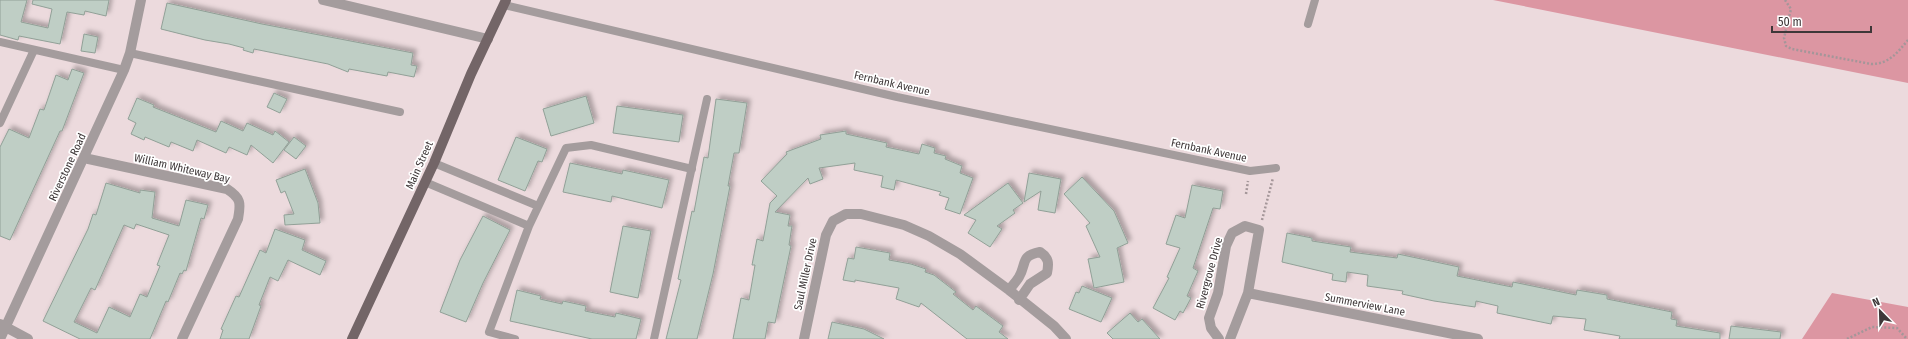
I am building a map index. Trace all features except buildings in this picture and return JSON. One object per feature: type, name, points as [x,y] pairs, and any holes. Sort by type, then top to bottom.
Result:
[{"type":"main road","name":"Main Street","points":[[352,339],[434,163],[471,74],[505,2]]},
{"type":"street","name":"Riverstone Road","points":[[0,339],[3,325],[84,158],[124,70],[130,53],[141,0]]},
{"type":"street","points":[[323,0],[488,39]]},
{"type":"street","name":"William Whiteway Bay","points":[[84,158],[228,189],[237,196],[241,207],[238,219],[182,339]]},
{"type":"street","name":"Saul Miller Drive","points":[[804,339],[826,235],[833,221],[846,214],[861,214],[904,225],[929,236],[960,254],[1009,290],[1019,300],[1054,326],[1066,339]]},
{"type":"street","name":"Rivergrove Drive","points":[[1219,339],[1211,328],[1209,318],[1218,293],[1226,246],[1232,233],[1244,226],[1259,230]]},
{"type":"street","points":[[1230,339],[1248,293],[1259,230]]},
{"type":"street","points":[[1009,290],[1020,276],[1024,261],[1031,254],[1040,252],[1046,256],[1049,263],[1047,273],[1030,284],[1019,300]]},
{"type":"street","name":"Summerview Lane","points":[[1248,293],[1478,339]]},
{"type":"street","points":[[3,325],[28,339]]},
{"type":"lane","points":[[1308,24],[1315,0]]},
{"type":"lane","name":"Fernbank Avenue","points":[[505,2],[897,97],[1250,171],[1276,168]]},
{"type":"lane","points":[[0,42],[124,70]]},
{"type":"lane","points":[[0,123],[34,50]]},
{"type":"lane","points":[[130,53],[400,112]]},
{"type":"lane","points":[[654,339],[707,98]]},
{"type":"lane","points":[[515,339],[489,332],[528,226],[566,148],[591,145],[692,169]]},
{"type":"lane","points":[[434,163],[538,206]]},
{"type":"lane","points":[[425,182],[528,226]]},
{"type":"path","points":[[1784,0],[1791,9],[1784,38],[1786,46],[1792,50],[1871,64],[1881,64],[1889,60],[1908,40]]},
{"type":"path","points":[[1259,230],[1276,168]]},
{"type":"path","points":[[1847,339],[1872,327],[1896,328],[1907,339]]},
{"type":"shaded area","points":[[1493,0],[1908,0],[1908,83]]},
{"type":"shaded area","points":[[1832,293],[1908,307],[1908,339],[1802,339]]}]
